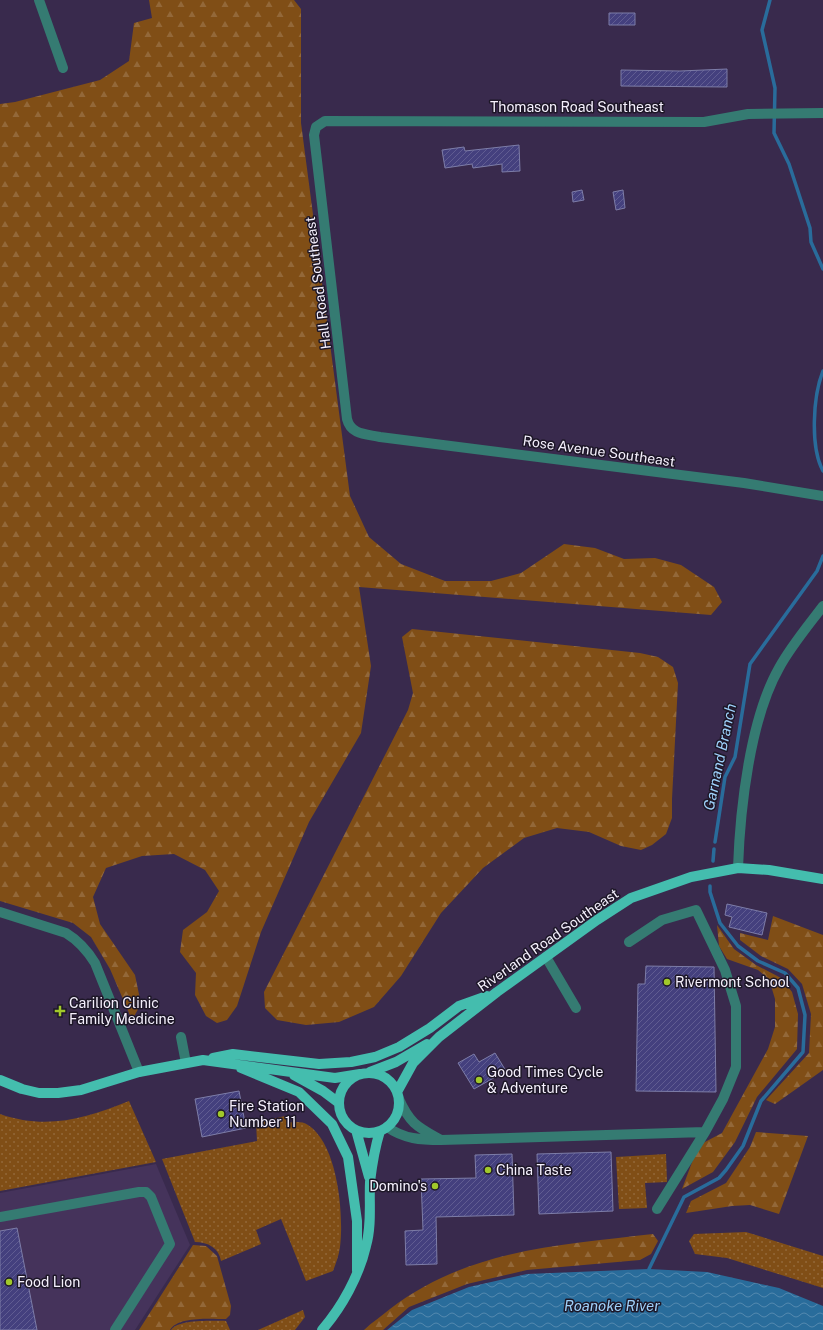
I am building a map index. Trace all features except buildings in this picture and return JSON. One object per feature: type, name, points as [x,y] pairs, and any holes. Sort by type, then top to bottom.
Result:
[{"type":"main road","name":"Riverland Road Southeast","points":[[398,1095],[413,1063],[439,1037],[497,992],[630,898],[690,877],[738,868],[769,870],[823,879]]},
{"type":"main road","points":[[203,1060],[233,1054],[319,1064],[351,1062],[369,1058],[399,1047],[430,1028],[459,1006],[497,992]]},
{"type":"main road","name":"Riverland Road Southeast","points":[[0,1080],[22,1089],[39,1093],[58,1093],[81,1090],[139,1072],[203,1060],[335,1078],[364,1073],[396,1062],[439,1037]]},
{"type":"main road","points":[[226,1062],[299,1092],[332,1124],[348,1157],[357,1221],[357,1271]]},
{"type":"main road","name":"Riverland Road Southeast","points":[[289,1072],[323,1091],[339,1103]]},
{"type":"main road","points":[[322,1330],[352,1285],[366,1246],[370,1214],[370,1182],[375,1147],[383,1129],[395,1118],[398,1110],[398,1095],[392,1084],[386,1078],[364,1073],[348,1081],[341,1092],[339,1103],[342,1117],[356,1130],[369,1133],[383,1129]]},
{"type":"main road","points":[[356,1130],[370,1182]]},
{"type":"street","points":[[39,0],[63,68]]},
{"type":"street","name":"Thomason Road Southeast","points":[[330,120],[704,122],[733,115],[794,112],[823,113]]},
{"type":"street","name":"Hall Road Southeast","points":[[330,120],[319,123],[316,127],[314,135],[347,419],[349,426],[353,431],[371,435]]},
{"type":"street","name":"Rose Avenue Southeast","points":[[371,435],[744,483],[823,496]]},
{"type":"street","points":[[738,868],[739,840],[747,779],[758,721],[778,668],[793,645],[823,606]]},
{"type":"street","points":[[629,942],[662,920],[696,910],[725,970],[736,1006],[736,1067],[723,1099],[657,1209]]},
{"type":"street","points":[[0,912],[66,933],[76,938],[87,950],[95,963],[139,1072]]},
{"type":"street","points":[[546,957],[576,1008]]},
{"type":"street","points":[[181,1038],[186,1063]]},
{"type":"street","points":[[398,1095],[406,1115],[415,1125],[441,1140]]},
{"type":"street","points":[[383,1129],[408,1138],[421,1140],[704,1132]]},
{"type":"street","points":[[0,1217],[146,1192],[151,1197],[170,1244],[115,1330]]},
{"type":"shaded area","points":[[156,1164],[190,1245],[135,1330],[0,1330],[0,1193]]},
{"type":"green space","points":[[149,0],[294,0],[301,9],[301,123],[350,496],[369,537],[401,564],[445,581],[491,581],[521,573],[564,544],[595,548],[624,559],[655,558],[681,565],[714,587],[722,602],[711,615],[359,587],[371,666],[361,733],[309,822],[261,932],[237,1006],[227,1020],[217,1023],[206,1016],[195,995],[196,973],[180,952],[183,930],[207,912],[219,891],[205,870],[174,854],[142,856],[106,868],[93,897],[100,924],[135,975],[141,1004],[132,1020],[110,969],[91,937],[73,923],[0,901],[0,104],[15,102],[100,80],[129,61],[134,23],[152,18]]},
{"type":"green space","points":[[412,629],[640,653],[658,657],[673,667],[678,683],[672,818],[666,834],[652,845],[641,850],[621,846],[589,832],[557,828],[524,838],[483,868],[441,913],[401,976],[374,1007],[339,1022],[306,1025],[277,1020],[265,1008],[264,992],[408,710],[413,693],[402,637]]},
{"type":"green space","points":[[773,916],[823,935],[823,1070],[775,1104],[766,1100],[809,1053],[811,1014],[802,984],[788,969],[761,956],[740,940],[740,933],[768,940]]},
{"type":"green space","points":[[717,925],[734,949],[756,965],[781,978],[792,992],[798,1014],[797,1049],[757,1097],[735,1142],[713,1172],[682,1189],[694,1157],[703,1143],[722,1133],[768,1049],[775,1027],[775,999],[769,979],[758,970],[727,959],[719,946]]},
{"type":"green space","points":[[129,1101],[156,1162],[0,1191],[0,1114],[17,1119],[49,1122],[97,1113]]},
{"type":"green space","points":[[285,1116],[287,1123],[298,1122],[306,1124],[318,1134],[326,1148],[332,1164],[340,1199],[340,1247],[333,1271],[306,1281],[281,1219],[256,1230],[261,1244],[221,1261],[220,1256],[215,1249],[204,1243],[195,1242],[162,1159],[257,1141],[256,1123]]},
{"type":"green space","points":[[756,1132],[808,1136],[779,1214],[750,1205],[732,1206],[686,1213],[691,1201],[726,1183],[750,1147]]},
{"type":"green space","points":[[666,1154],[667,1182],[645,1183],[647,1208],[619,1209],[616,1157]]},
{"type":"green space","points":[[746,1232],[823,1256],[823,1288],[727,1258],[695,1254],[689,1241],[694,1234]]},
{"type":"green space","points":[[653,1234],[658,1241],[651,1254],[640,1260],[527,1270],[467,1284],[409,1307],[383,1330],[364,1330],[390,1309],[420,1289],[451,1274],[483,1262],[516,1253],[549,1247]]},
{"type":"green space","points":[[193,1245],[206,1246],[217,1256],[231,1306],[230,1315],[226,1319],[187,1320],[180,1322],[170,1330],[139,1330]]},
{"type":"green space","points":[[303,1310],[305,1317],[295,1330],[258,1330]]},
{"type":"green space","points":[[226,1321],[230,1330],[171,1330],[175,1326],[188,1322]]},
{"type":"water","name":"Roanoke River","points":[[649,1269],[707,1272],[779,1288],[823,1306],[823,1330],[387,1330],[412,1310],[469,1287],[527,1274]]},
{"type":"waterway","name":"Garnand Branch","points":[[770,0],[762,30],[775,88],[774,133],[789,164],[810,228],[811,242],[823,269]]},
{"type":"waterway","name":"Garnand Branch","points":[[823,371],[817,394],[814,421],[816,449],[823,471]]},
{"type":"waterway","name":"Garnand Branch","points":[[715,842],[725,777],[735,757],[750,664],[817,571],[823,556]]},
{"type":"waterway","name":"Garnand Branch","points":[[713,861],[714,849]]},
{"type":"waterway","name":"Garnand Branch","points":[[649,1273],[649,1269],[684,1197],[719,1178],[726,1170],[743,1146],[761,1101],[803,1052],[805,1015],[798,988],[785,973],[758,961],[738,946],[720,923],[710,892],[710,886]]},
{"type":"place","name":"Rivermont School","points":[[667,982]]},
{"type":"place","name":"Carilion Clinic Family Medicine","points":[[60,1011]]},
{"type":"place","name":"Good Times Cycle & Adventure","points":[[479,1080]]},
{"type":"place","name":"Fire Station Number 11","points":[[221,1114]]},
{"type":"place","name":"China Taste","points":[[488,1170]]},
{"type":"place","name":"Domino's","points":[[435,1186]]},
{"type":"place","name":"Food Lion","points":[[9,1282]]}]
